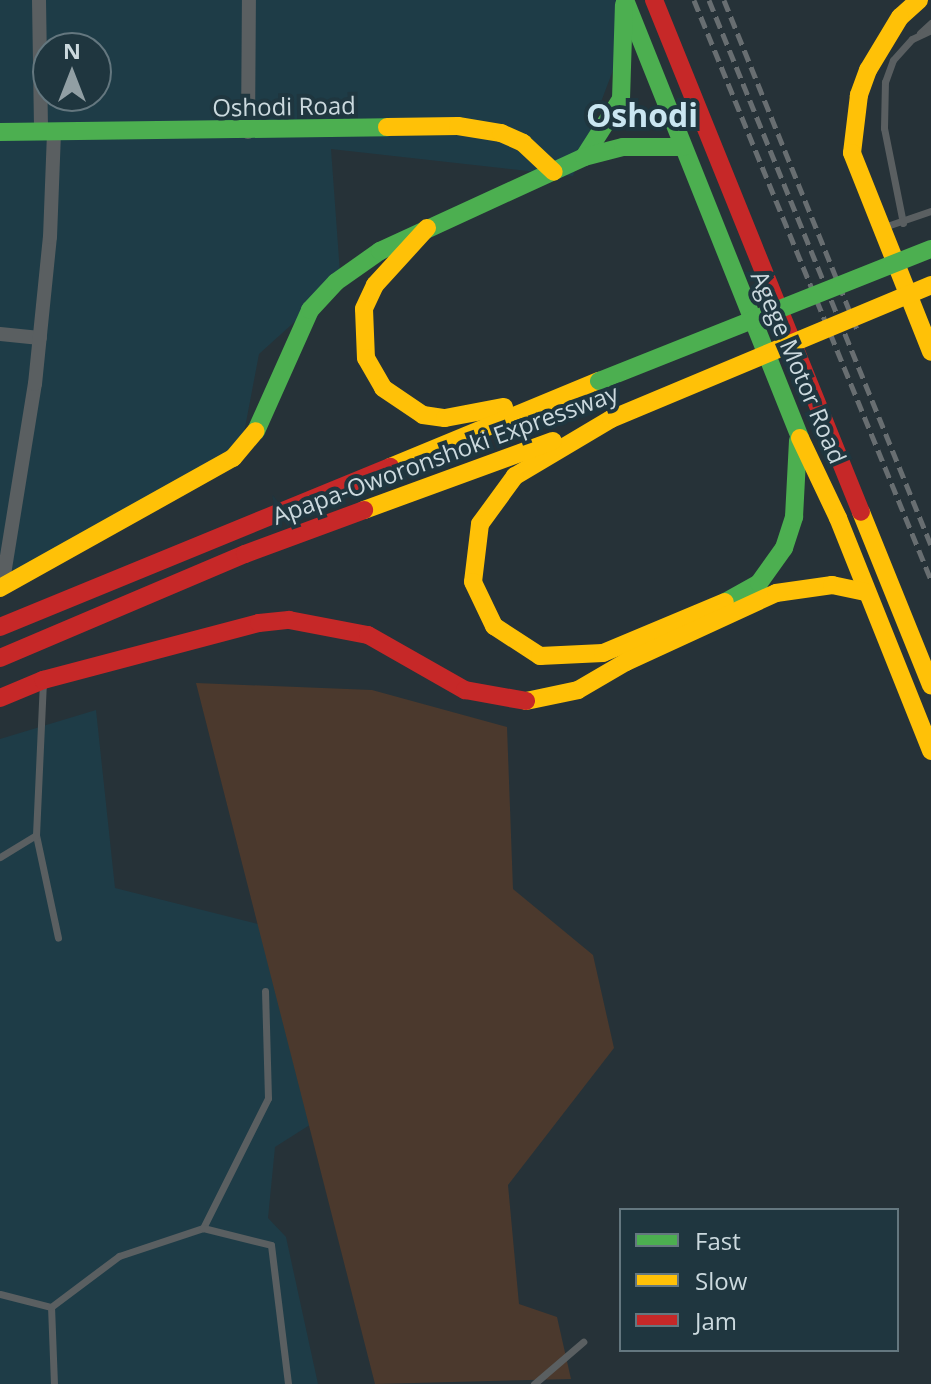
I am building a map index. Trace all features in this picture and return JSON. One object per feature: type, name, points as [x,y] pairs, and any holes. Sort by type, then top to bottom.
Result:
[{"type":"main road","name":"Agege Motor Road","points":[[624,0],[798,435],[838,518],[931,751]]},
{"type":"main road","points":[[584,157],[621,99],[624,0]]},
{"type":"main road","name":"Agege Motor Road","points":[[654,0],[931,685]]},
{"type":"main road","points":[[919,0],[878,51],[859,95],[853,125],[858,176],[931,352]]},
{"type":"main road","name":"Oshodi Road","points":[[0,132],[248,132],[458,126],[501,133],[523,143],[554,172]]},
{"type":"main road","points":[[1,588],[233,458],[255,433],[277,392],[310,310],[336,282],[380,251],[584,157],[623,147],[683,147]]},
{"type":"main road","points":[[427,228],[375,285],[364,309],[366,358],[383,388],[401,404],[423,415],[477,414],[599,381]]},
{"type":"main road","name":"Apapa-Oworonshoki Expressway","points":[[0,627],[599,381],[931,249]]},
{"type":"main road","name":"Apapa-Oworonshoki Expressway","points":[[0,658],[245,554],[611,419],[931,285]]},
{"type":"main road","points":[[918,321],[931,335]]},
{"type":"main road","points":[[611,419],[515,476],[492,501],[480,524],[473,582],[494,626],[540,656],[603,653],[726,602],[759,583],[784,548],[794,517],[798,435]]},
{"type":"main road","points":[[0,698],[43,680],[259,623],[289,620],[368,635],[465,690],[516,702],[540,700],[578,690],[626,662],[776,593],[832,585],[865,592]]},
{"type":"street","points":[[1,588],[40,338],[47,132],[39,0]]},
{"type":"street","points":[[248,132],[249,0]]},
{"type":"street","points":[[0,334],[40,338]]},
{"type":"lane","points":[[903,223],[884,128],[884,98],[893,60],[931,23]]},
{"type":"lane","points":[[912,39],[931,30]]},
{"type":"lane","points":[[879,229],[931,211]]},
{"type":"lane","points":[[43,680],[36,835],[58,938]]},
{"type":"lane","points":[[0,857],[36,835]]},
{"type":"lane","points":[[203,1228],[268,1098],[265,991]]},
{"type":"lane","points":[[51,1307],[119,1256],[203,1228],[271,1245],[288,1384]]},
{"type":"lane","points":[[0,1294],[51,1307]]},
{"type":"lane","points":[[51,1307],[54,1384]]},
{"type":"lane","points":[[534,1384],[583,1342]]},
{"type":"shaded area","points":[[0,0],[628,0],[635,12],[573,176],[331,149],[340,273],[321,298],[259,354],[240,454],[0,580]]},
{"type":"shaded area","points":[[196,683],[372,690],[507,727],[513,889],[593,955],[614,1048],[508,1185],[519,1304],[557,1317],[571,1379],[375,1384]]},
{"type":"shaded area","points":[[96,710],[115,888],[286,931],[316,1121],[275,1147],[268,1218],[286,1237],[318,1384],[0,1384],[0,739]]},
{"type":"railway","points":[[694,0],[931,580]]},
{"type":"railway","points":[[709,0],[931,545]]},
{"type":"railway","points":[[724,0],[857,330]]},
{"type":"traffic: fast","points":[[625,0],[800,438]]},
{"type":"traffic: fast","points":[[584,157],[621,99],[624,5]]},
{"type":"traffic: fast","points":[[0,132],[387,127]]},
{"type":"traffic: fast","points":[[256,431],[310,310],[336,282],[380,251],[584,157],[623,147],[683,147]]},
{"type":"traffic: fast","points":[[599,381],[931,249]]},
{"type":"traffic: fast","points":[[725,602],[759,583],[784,548],[794,517],[798,440]]},
{"type":"traffic: slow","points":[[919,0],[900,17],[868,70],[859,95],[852,153],[931,352]]},
{"type":"traffic: slow","points":[[387,127],[458,126],[501,133],[523,143],[554,172]]},
{"type":"traffic: slow","points":[[427,228],[375,285],[364,309],[366,358],[383,388],[423,415],[445,418],[504,407]]},
{"type":"traffic: slow","points":[[611,419],[931,285]]},
{"type":"traffic: slow","points":[[390,467],[599,381]]},
{"type":"traffic: slow","points":[[611,419],[515,476],[480,524],[473,582],[494,626],[540,656],[603,653],[725,602]]},
{"type":"traffic: slow","points":[[0,588],[233,458],[256,431]]},
{"type":"traffic: slow","points":[[800,438],[838,518],[931,751]]},
{"type":"traffic: slow","points":[[364,510],[553,441]]},
{"type":"traffic: slow","points":[[861,512],[931,685]]},
{"type":"traffic: slow","points":[[526,701],[578,690],[626,662],[776,593],[832,585],[865,592]]},
{"type":"traffic: jam","points":[[654,0],[861,512]]},
{"type":"traffic: jam","points":[[0,627],[390,467]]},
{"type":"traffic: jam","points":[[0,658],[245,554],[364,510]]},
{"type":"traffic: jam","points":[[0,698],[43,680],[259,623],[289,620],[368,635],[465,690],[526,701]]},
{"type":"district","name":"Oshodi","points":[[642,115]]}]
